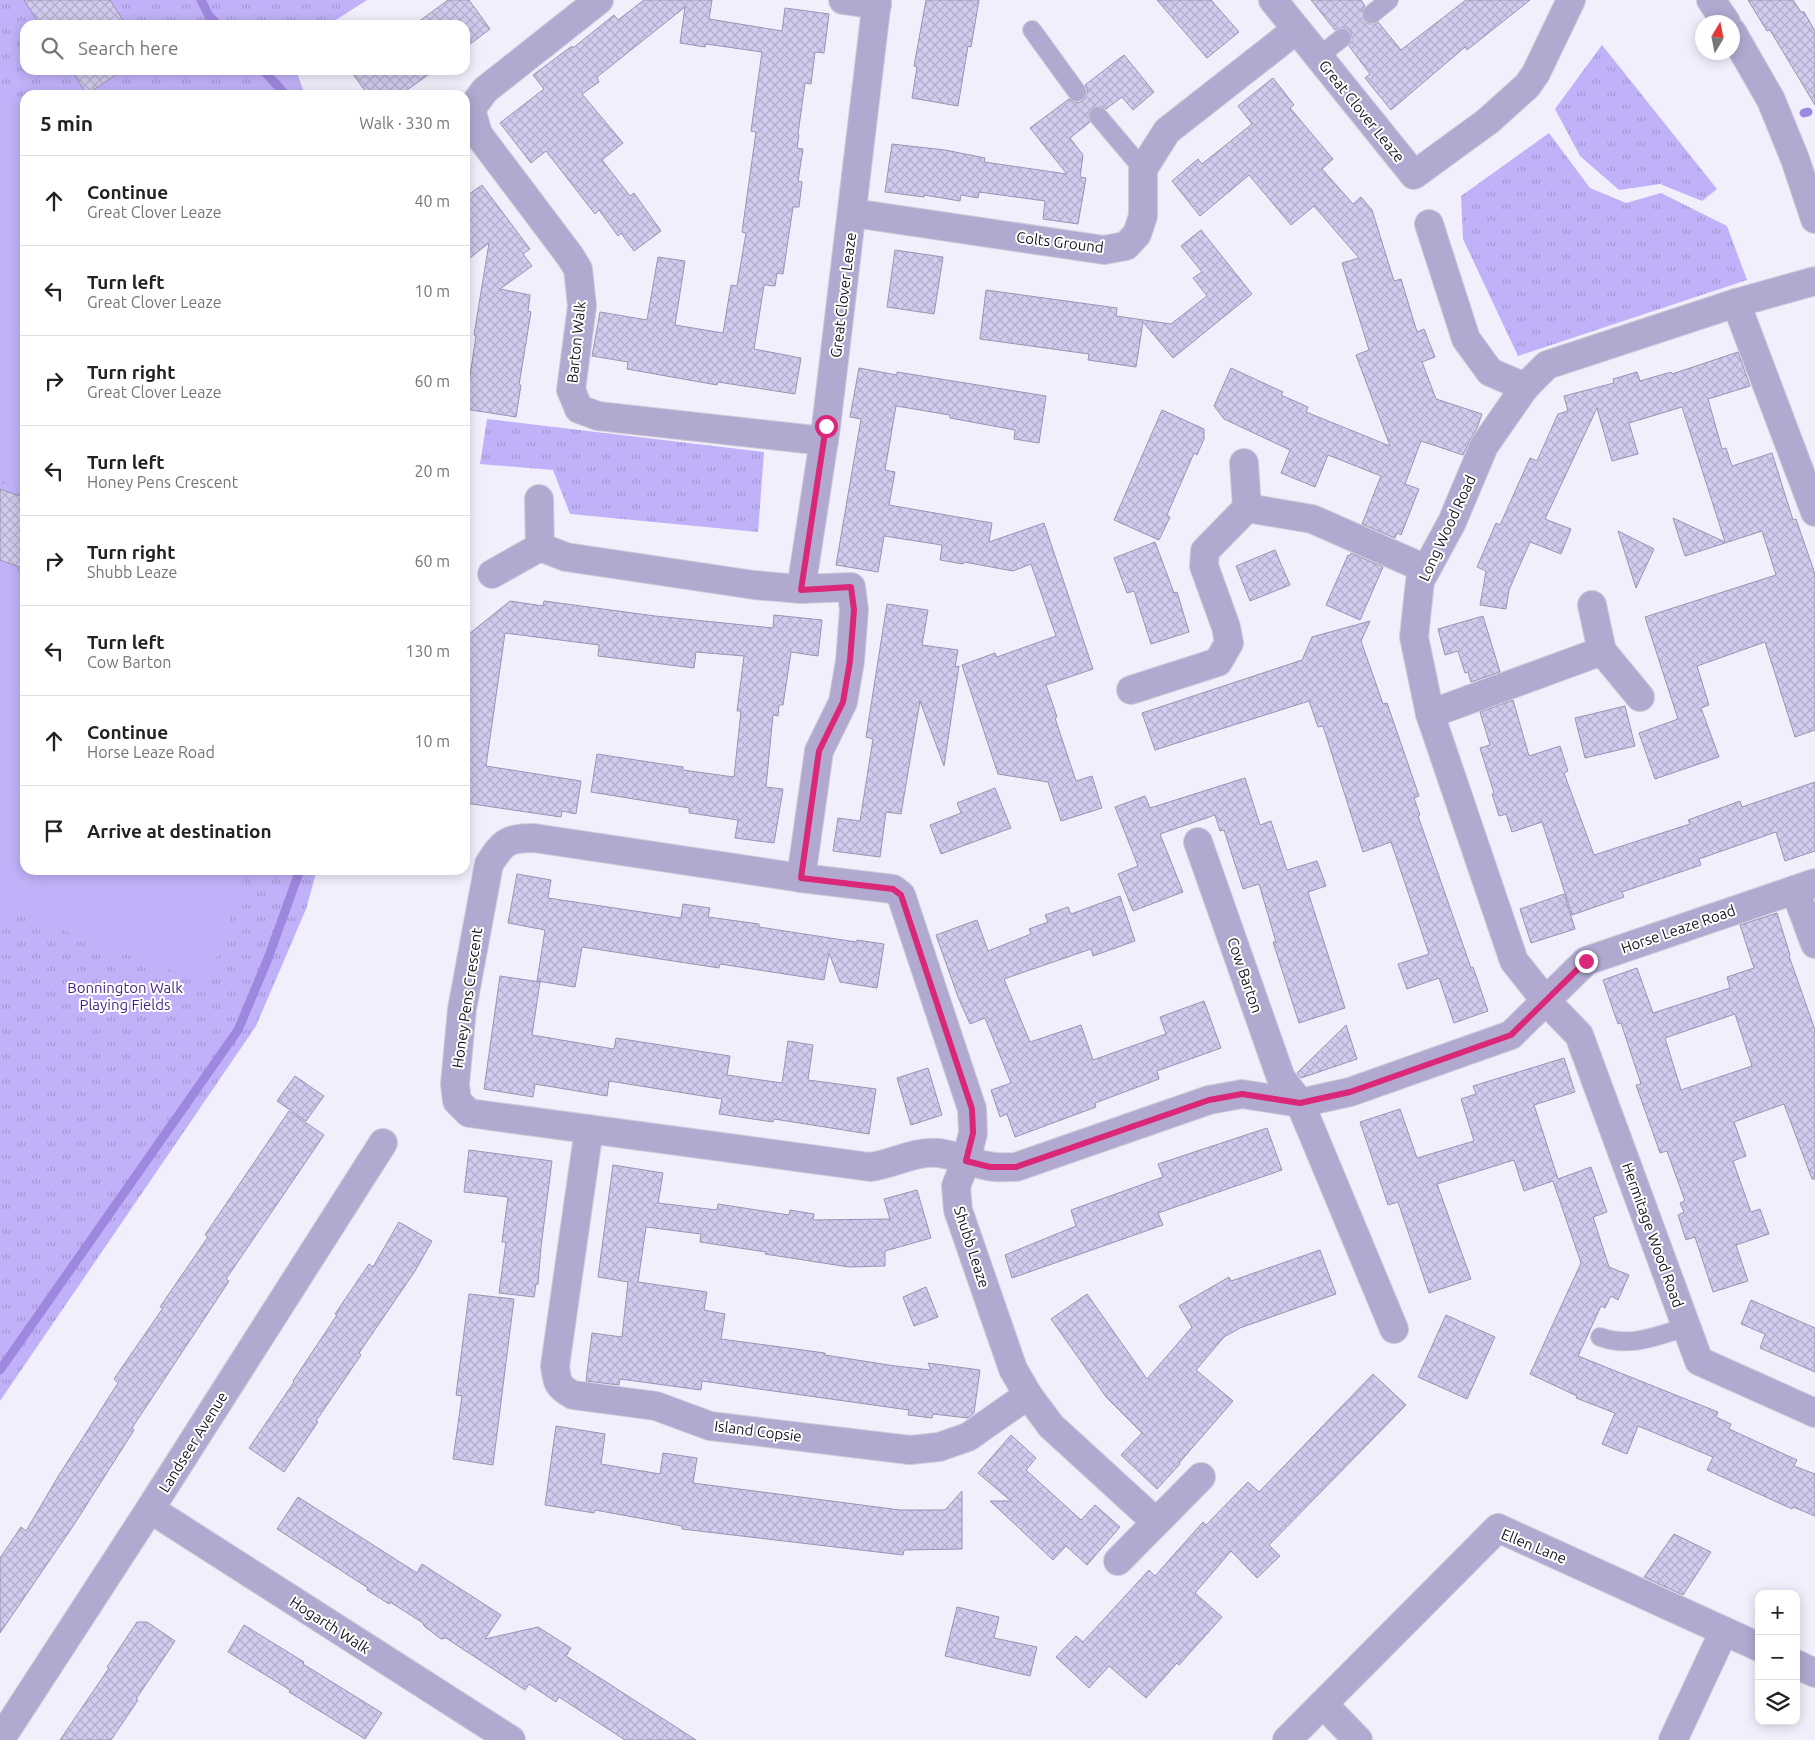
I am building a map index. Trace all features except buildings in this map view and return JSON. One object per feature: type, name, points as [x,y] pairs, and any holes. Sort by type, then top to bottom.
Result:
[{"type":"street","name":"Barton Walk","points":[[599,0],[485,90],[471,110],[478,134],[578,269],[582,306],[571,390],[579,409],[598,416],[824,441]]},
{"type":"street","points":[[843,0],[877,2]]},
{"type":"street","name":"Great Clover Leaze","points":[[1273,0],[1414,175],[1488,121],[1527,86],[1536,74],[1571,0]]},
{"type":"street","points":[[1711,0],[1721,15]]},
{"type":"street","name":"Great Clover Leaze","points":[[801,590],[824,441],[877,2]]},
{"type":"street","points":[[1143,170],[1167,131],[1296,30]]},
{"type":"street","points":[[1740,46],[1771,100],[1795,159],[1815,219]]},
{"type":"street","name":"Colts Ground","points":[[853,213],[1104,250],[1126,246],[1137,234],[1143,216],[1143,170]]},
{"type":"street","points":[[1429,224],[1466,339],[1490,372],[1525,388]]},
{"type":"street","name":"Long Wood Road","points":[[1545,1000],[1514,961],[1430,714],[1414,637],[1420,581],[1452,522],[1484,446],[1525,388],[1547,365],[1736,303],[1815,282]]},
{"type":"street","points":[[1736,303],[1815,512]]},
{"type":"street","points":[[1131,690],[1218,662],[1229,643],[1226,627],[1204,566],[1205,551],[1247,508],[1244,463]]},
{"type":"street","points":[[539,498],[540,547]]},
{"type":"street","points":[[1247,508],[1312,518],[1426,568]]},
{"type":"street","points":[[540,547],[566,557],[754,585],[801,590],[851,587],[854,610],[850,661],[843,702],[819,751],[801,878]]},
{"type":"street","points":[[492,574],[540,547]]},
{"type":"street","points":[[1592,605],[1602,651],[1640,697]]},
{"type":"street","points":[[1430,714],[1602,651]]},
{"type":"street","name":"Honey Pens Crescent","points":[[901,895],[893,889],[801,878],[534,838],[517,838],[501,846],[489,864],[462,1008],[455,1084],[457,1101],[469,1112],[870,1167],[885,1165],[914,1154],[940,1153],[966,1161]]},
{"type":"street","name":"Cow Barton","points":[[1198,842],[1281,1078],[1300,1103],[1394,1329]]},
{"type":"street","name":"Horse Leaze Road","points":[[1545,1000],[1586,961],[1805,886],[1815,944]]},
{"type":"street","name":"Shubb Leaze","points":[[901,895],[972,1109],[973,1133],[966,1161],[956,1186],[958,1210],[1013,1369],[1028,1395],[1050,1426],[1156,1522]]},
{"type":"street","points":[[966,1161],[990,1167],[1016,1167],[1209,1100],[1242,1094],[1300,1103],[1350,1092],[1511,1035],[1545,1000]]},
{"type":"street","name":"Hermitage Wood Road","points":[[1545,1000],[1579,1035],[1699,1361],[1815,1413]]},
{"type":"street","name":"Island Copsie","points":[[589,1129],[555,1366],[556,1380],[562,1388],[573,1395],[656,1406],[710,1426],[910,1450],[939,1447],[968,1437],[1028,1395]]},
{"type":"street","name":"Landseer Avenue","points":[[0,1740],[150,1509],[383,1143]]},
{"type":"street","points":[[1118,1561],[1201,1477]]},
{"type":"street","name":"Hogarth Walk","points":[[150,1509],[511,1740]]},
{"type":"street","name":"Ellen Lane","points":[[1287,1740],[1498,1528],[1755,1645]]},
{"type":"street","points":[[1673,1740],[1724,1631]]},
{"type":"street","points":[[1800,1666],[1815,1673]]},
{"type":"street","points":[[1323,1704],[1358,1740]]},
{"type":"lane","points":[[1372,14],[1389,0]]},
{"type":"lane","points":[[1032,30],[1078,92]]},
{"type":"lane","points":[[1318,57],[1342,38]]},
{"type":"lane","points":[[1098,116],[1143,170]]},
{"type":"lane","points":[[1600,1336],[1614,1342],[1628,1342],[1646,1339],[1687,1327]]},
{"type":"green space","name":"Bonnington Walk Playing Fields","points":[[0,0],[367,0],[336,20],[20,20],[20,75],[298,75],[303,90],[20,90],[20,875],[316,875],[306,909],[256,1026],[0,1401]]},
{"type":"green space","points":[[1602,45],[1717,189],[1702,201],[1660,184],[1619,190],[1580,156],[1555,109]]},
{"type":"green space","points":[[0,96],[20,104],[20,487],[0,480]]},
{"type":"green space","points":[[1549,133],[1590,188],[1626,203],[1661,193],[1727,226],[1747,280],[1518,356],[1463,239],[1461,196]]},
{"type":"green space","points":[[487,419],[764,452],[758,532],[570,514],[553,470],[480,464]]},
{"type":"green space","points":[[0,570],[20,577],[20,875],[246,875],[207,983],[0,908]]},
{"type":"waterway","points":[[201,0],[213,20]]},
{"type":"waterway","points":[[268,75],[281,90]]},
{"type":"waterway","points":[[1804,113],[1808,112]]},
{"type":"waterway","points":[[0,1370],[238,1030],[267,961],[298,875]]},
{"type":"route","points":[[826,426],[801,590],[851,587],[854,610],[850,661],[843,702],[819,751],[801,878],[893,889],[901,895],[972,1109],[973,1133],[966,1161],[990,1167],[1016,1167],[1209,1100],[1242,1094],[1300,1103],[1350,1092],[1511,1035],[1586,961]]}]
